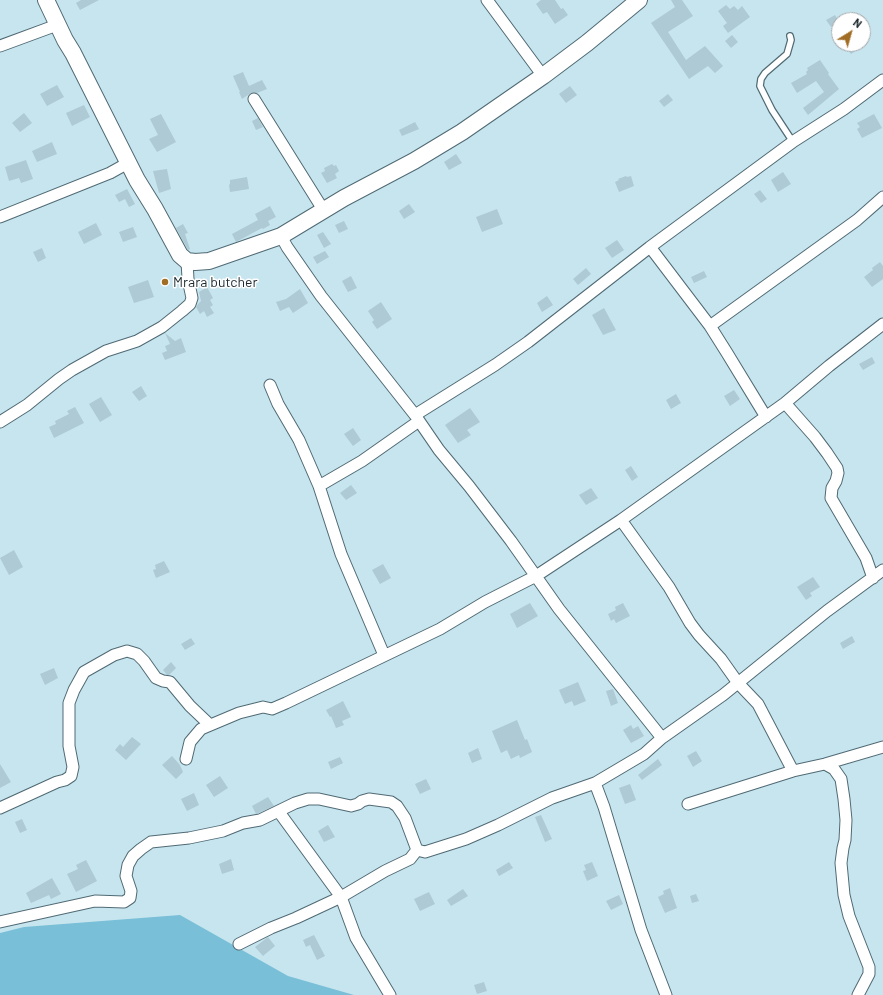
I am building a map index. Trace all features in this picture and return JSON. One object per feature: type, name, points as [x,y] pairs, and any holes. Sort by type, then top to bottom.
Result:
[{"type":"street","points":[[46,0],[57,25],[85,76],[128,163],[180,255],[187,261],[195,262],[209,261],[281,236],[344,198],[414,161],[462,132],[588,44],[639,0]]},
{"type":"street","points":[[487,0],[543,76]]},
{"type":"street","points":[[0,46],[57,25]]},
{"type":"street","points":[[318,486],[362,461],[417,418],[502,360],[562,316],[650,247],[793,143],[844,109],[883,80]]},
{"type":"street","points":[[254,99],[324,211]]},
{"type":"street","points":[[0,217],[110,173],[128,163]]},
{"type":"street","points":[[710,326],[857,220],[883,197]]},
{"type":"street","points":[[281,236],[289,251],[318,292],[417,418],[439,450],[469,486],[559,609],[662,738]]},
{"type":"street","points":[[650,247],[710,326],[766,417]]},
{"type":"street","points":[[0,422],[36,398],[64,375],[106,350],[137,341],[162,326],[182,311],[190,304],[192,298],[188,279],[187,261]]},
{"type":"street","points":[[186,759],[188,747],[194,736],[201,729],[210,724],[248,710],[263,708],[272,709],[440,629],[485,602],[536,576],[622,520],[786,403],[829,366],[883,324]]},
{"type":"street","points":[[270,385],[278,404],[299,440],[318,486],[341,554],[384,655]]},
{"type":"street","points":[[786,403],[827,453],[837,468],[838,473],[830,498],[866,558],[873,578]]},
{"type":"street","points":[[622,520],[669,586],[699,635],[721,659],[738,683],[758,704],[793,771]]},
{"type":"street","points":[[417,850],[425,852],[466,839],[552,798],[595,783],[644,754],[662,738],[723,696],[827,611],[883,570]]},
{"type":"street","points":[[0,808],[71,776],[73,767],[69,746],[69,703],[84,672],[114,655],[127,652],[137,654],[156,678],[170,682],[190,706],[210,724]]},
{"type":"street","points":[[688,804],[793,771],[883,748]]},
{"type":"street","points":[[825,764],[834,769],[840,779],[846,820],[845,840],[841,863],[844,895],[849,916],[869,967],[869,974],[858,995]]},
{"type":"street","points":[[595,783],[606,813],[641,930],[666,995]]},
{"type":"street","points":[[0,922],[95,901],[124,902],[130,898],[131,894],[130,884],[126,876],[128,865],[133,856],[151,842],[189,838],[223,831],[243,823],[260,820],[280,812],[295,803],[308,799],[320,799],[351,806],[369,799],[391,802],[397,806],[405,818],[417,850]]},
{"type":"street","points":[[280,812],[341,897],[356,938],[390,995]]},
{"type":"street","points":[[239,944],[341,897],[385,871],[410,859],[417,850]]},
{"type":"lane","points":[[790,36],[787,54],[765,73],[760,82],[761,89],[772,110],[793,143]]},
{"type":"shaded area","points":[[180,915],[288,976],[354,995],[0,995],[0,933],[24,927]]},
{"type":"building","points":[[81,0],[99,0],[80,10],[76,3]]},
{"type":"building","points":[[541,0],[555,0],[561,9],[563,8],[568,15],[555,24],[547,12],[543,14],[536,4]]},
{"type":"building","points":[[671,0],[682,0],[693,16],[668,32],[686,60],[705,46],[723,66],[715,73],[708,66],[689,79],[651,23],[675,7]]},
{"type":"building","points":[[726,5],[730,9],[734,6],[738,10],[742,6],[750,17],[728,33],[723,26],[727,23],[718,11]]},
{"type":"building","points":[[831,17],[831,27],[826,20]]},
{"type":"building","points":[[732,35],[738,42],[731,48],[725,41]]},
{"type":"building","points":[[820,60],[839,89],[808,115],[803,108],[824,92],[816,81],[797,93],[791,83],[807,74],[807,68]]},
{"type":"building","points":[[243,72],[249,86],[262,80],[267,89],[257,93],[251,93],[242,99],[233,76]]},
{"type":"building","points":[[57,85],[64,97],[47,106],[40,94]]},
{"type":"building","points":[[570,86],[577,95],[566,103],[559,94]]},
{"type":"building","points":[[668,94],[673,100],[664,107],[659,101]]},
{"type":"building","points":[[84,105],[90,117],[72,126],[66,113]]},
{"type":"building","points":[[24,113],[32,123],[20,132],[12,123]]},
{"type":"building","points":[[161,114],[176,142],[157,152],[149,139],[158,135],[150,119]]},
{"type":"building","points":[[874,114],[882,128],[862,138],[857,129],[860,127],[857,123]]},
{"type":"building","points":[[258,118],[263,127],[256,130],[252,121]]},
{"type":"building","points":[[415,122],[419,129],[402,136],[399,130]]},
{"type":"building","points":[[52,142],[57,154],[37,162],[32,151]]},
{"type":"building","points":[[456,154],[462,163],[449,170],[444,162]]},
{"type":"building","points":[[26,160],[33,179],[21,183],[19,178],[9,181],[5,167]]},
{"type":"building","points":[[332,164],[334,166],[336,165],[339,171],[335,174],[337,178],[327,183],[321,173],[325,171],[324,168]]},
{"type":"building","points":[[167,169],[171,189],[159,193],[153,171]]},
{"type":"building","points":[[783,172],[791,184],[778,192],[771,180]]},
{"type":"building","points":[[626,176],[631,176],[634,186],[619,192],[615,182]]},
{"type":"building","points":[[247,177],[249,189],[230,192],[230,180]]},
{"type":"building","points":[[127,189],[135,204],[129,207],[125,199],[119,202],[115,195]]},
{"type":"building","points":[[760,190],[767,199],[761,203],[754,194]]},
{"type":"building","points":[[409,204],[415,212],[404,219],[399,211]]},
{"type":"building","points":[[270,206],[276,217],[268,221],[270,225],[236,242],[232,234],[258,220],[255,214]]},
{"type":"building","points":[[497,209],[503,224],[482,232],[476,217]]},
{"type":"building","points":[[344,221],[348,229],[339,233],[335,225]]},
{"type":"building","points":[[96,223],[102,235],[84,244],[78,232]]},
{"type":"building","points":[[183,224],[188,233],[185,234],[190,249],[188,250],[176,228]]},
{"type":"building","points":[[133,227],[137,237],[123,242],[119,232]]},
{"type":"building","points":[[323,232],[331,244],[324,248],[317,235]]},
{"type":"building","points":[[617,240],[624,250],[612,258],[605,248]]},
{"type":"building","points":[[42,248],[46,258],[38,262],[33,252]]},
{"type":"building","points":[[325,251],[329,257],[317,264],[313,257]]},
{"type":"building","points":[[880,262],[883,266],[883,279],[872,287],[864,277]]},
{"type":"building","points":[[586,268],[591,274],[578,285],[573,279]]},
{"type":"building","points":[[704,271],[707,277],[694,283],[691,277]]},
{"type":"building","points":[[351,276],[357,288],[348,292],[342,281]]},
{"type":"building","points":[[148,280],[154,297],[134,303],[128,287]]},
{"type":"building","points":[[207,287],[213,298],[210,300],[213,305],[210,307],[214,313],[207,317],[204,311],[200,314],[196,307],[201,301],[199,292]]},
{"type":"building","points":[[300,289],[308,303],[293,313],[289,307],[280,311],[276,302],[286,299]]},
{"type":"building","points":[[547,296],[553,305],[542,312],[537,303]]},
{"type":"building","points":[[381,302],[392,319],[377,329],[372,322],[374,320],[368,311]]},
{"type":"building","points":[[604,308],[616,330],[603,335],[592,315]]},
{"type":"building","points":[[165,333],[175,341],[181,338],[186,352],[165,360],[162,353],[167,351],[165,346],[170,344]]},
{"type":"building","points":[[872,357],[875,363],[863,370],[859,364]]},
{"type":"building","points":[[141,386],[147,396],[139,401],[132,392]]},
{"type":"building","points":[[734,390],[740,399],[730,406],[724,396]]},
{"type":"building","points":[[676,394],[681,403],[671,409],[666,400]]},
{"type":"building","points":[[101,397],[112,415],[100,422],[89,404]]},
{"type":"building","points":[[75,407],[84,423],[54,438],[49,427],[56,424],[55,421],[69,414],[67,411]]},
{"type":"building","points":[[470,408],[480,422],[467,430],[471,435],[458,443],[445,425]]},
{"type":"building","points":[[353,428],[361,440],[353,446],[344,434]]},
{"type":"building","points":[[631,466],[638,477],[632,481],[625,470]]},
{"type":"building","points":[[351,485],[357,493],[346,500],[340,493]]},
{"type":"building","points":[[591,488],[598,498],[586,505],[579,495]]},
{"type":"building","points":[[14,550],[23,567],[9,575],[0,558]]},
{"type":"building","points":[[164,561],[170,572],[156,578],[153,570],[156,569],[155,565]]},
{"type":"building","points":[[383,564],[391,578],[380,584],[372,570]]},
{"type":"building","points":[[813,577],[820,587],[810,593],[812,596],[806,600],[797,587]]},
{"type":"building","points":[[530,603],[538,616],[517,628],[510,614]]},
{"type":"building","points":[[623,603],[630,616],[616,623],[614,619],[611,621],[608,614],[616,610],[615,607]]},
{"type":"building","points":[[852,636],[855,642],[843,649],[840,643]]},
{"type":"building","points":[[191,638],[195,644],[185,650],[181,644]]},
{"type":"building","points":[[171,662],[176,668],[169,675],[167,675],[163,670]]},
{"type":"building","points":[[54,668],[58,678],[45,685],[40,674]]},
{"type":"building","points":[[578,682],[586,701],[574,706],[572,701],[565,704],[559,690]]},
{"type":"building","points":[[613,689],[618,703],[611,706],[606,691]]},
{"type":"building","points":[[343,701],[351,717],[342,721],[344,725],[336,728],[331,716],[330,717],[326,710]]},
{"type":"building","points":[[517,720],[525,740],[527,739],[532,752],[520,758],[519,755],[511,759],[507,750],[501,753],[492,731]]},
{"type":"building","points":[[631,725],[633,729],[638,726],[644,736],[631,743],[623,730]]},
{"type":"building","points":[[132,737],[141,744],[126,760],[115,750],[120,744],[123,747]]},
{"type":"building","points":[[478,748],[482,759],[472,763],[468,753]]},
{"type":"building","points":[[696,751],[702,761],[693,767],[687,756]]},
{"type":"building","points":[[172,756],[180,765],[183,772],[176,779],[162,765]]},
{"type":"building","points":[[340,757],[343,763],[331,769],[328,762]]},
{"type":"building","points":[[658,759],[662,765],[642,780],[638,775]]},
{"type":"building","points":[[0,764],[11,782],[0,788]]},
{"type":"building","points":[[220,776],[228,788],[214,797],[206,785]]},
{"type":"building","points":[[426,779],[431,789],[420,794],[415,784]]},
{"type":"building","points":[[630,784],[636,800],[625,804],[619,788]]},
{"type":"building","points":[[194,793],[199,805],[187,811],[181,799]]},
{"type":"building","points":[[268,797],[274,806],[256,814],[252,806]]},
{"type":"building","points":[[541,815],[552,839],[545,842],[535,817]]},
{"type":"building","points":[[22,819],[27,830],[20,833],[15,822]]},
{"type":"building","points":[[328,825],[335,837],[324,842],[318,831]]},
{"type":"building","points":[[231,859],[234,870],[222,874],[219,864]]},
{"type":"building","points":[[86,860],[97,881],[76,892],[67,874],[78,869],[76,865]]},
{"type":"building","points":[[509,862],[513,868],[499,876],[496,870]]},
{"type":"building","points":[[592,862],[598,876],[587,881],[583,871],[586,870],[584,865]]},
{"type":"building","points":[[52,878],[61,894],[51,899],[49,895],[31,903],[26,893]]},
{"type":"building","points":[[670,888],[677,908],[665,913],[658,897],[664,894],[663,891]]},
{"type":"building","points":[[463,889],[468,896],[451,906],[447,900]]},
{"type":"building","points":[[429,892],[435,904],[420,911],[414,899]]},
{"type":"building","points":[[696,894],[699,901],[692,903],[690,896]]},
{"type":"building","points":[[619,895],[623,904],[611,910],[606,901]]},
{"type":"building","points":[[314,935],[325,956],[317,960],[310,945],[306,947],[303,940]]},
{"type":"building","points":[[268,937],[275,946],[263,956],[255,947]]},
{"type":"building","points":[[484,982],[487,991],[477,994],[474,985]]},
{"type":"place","name":"Mrara butcher","points":[[165,282]]}]
